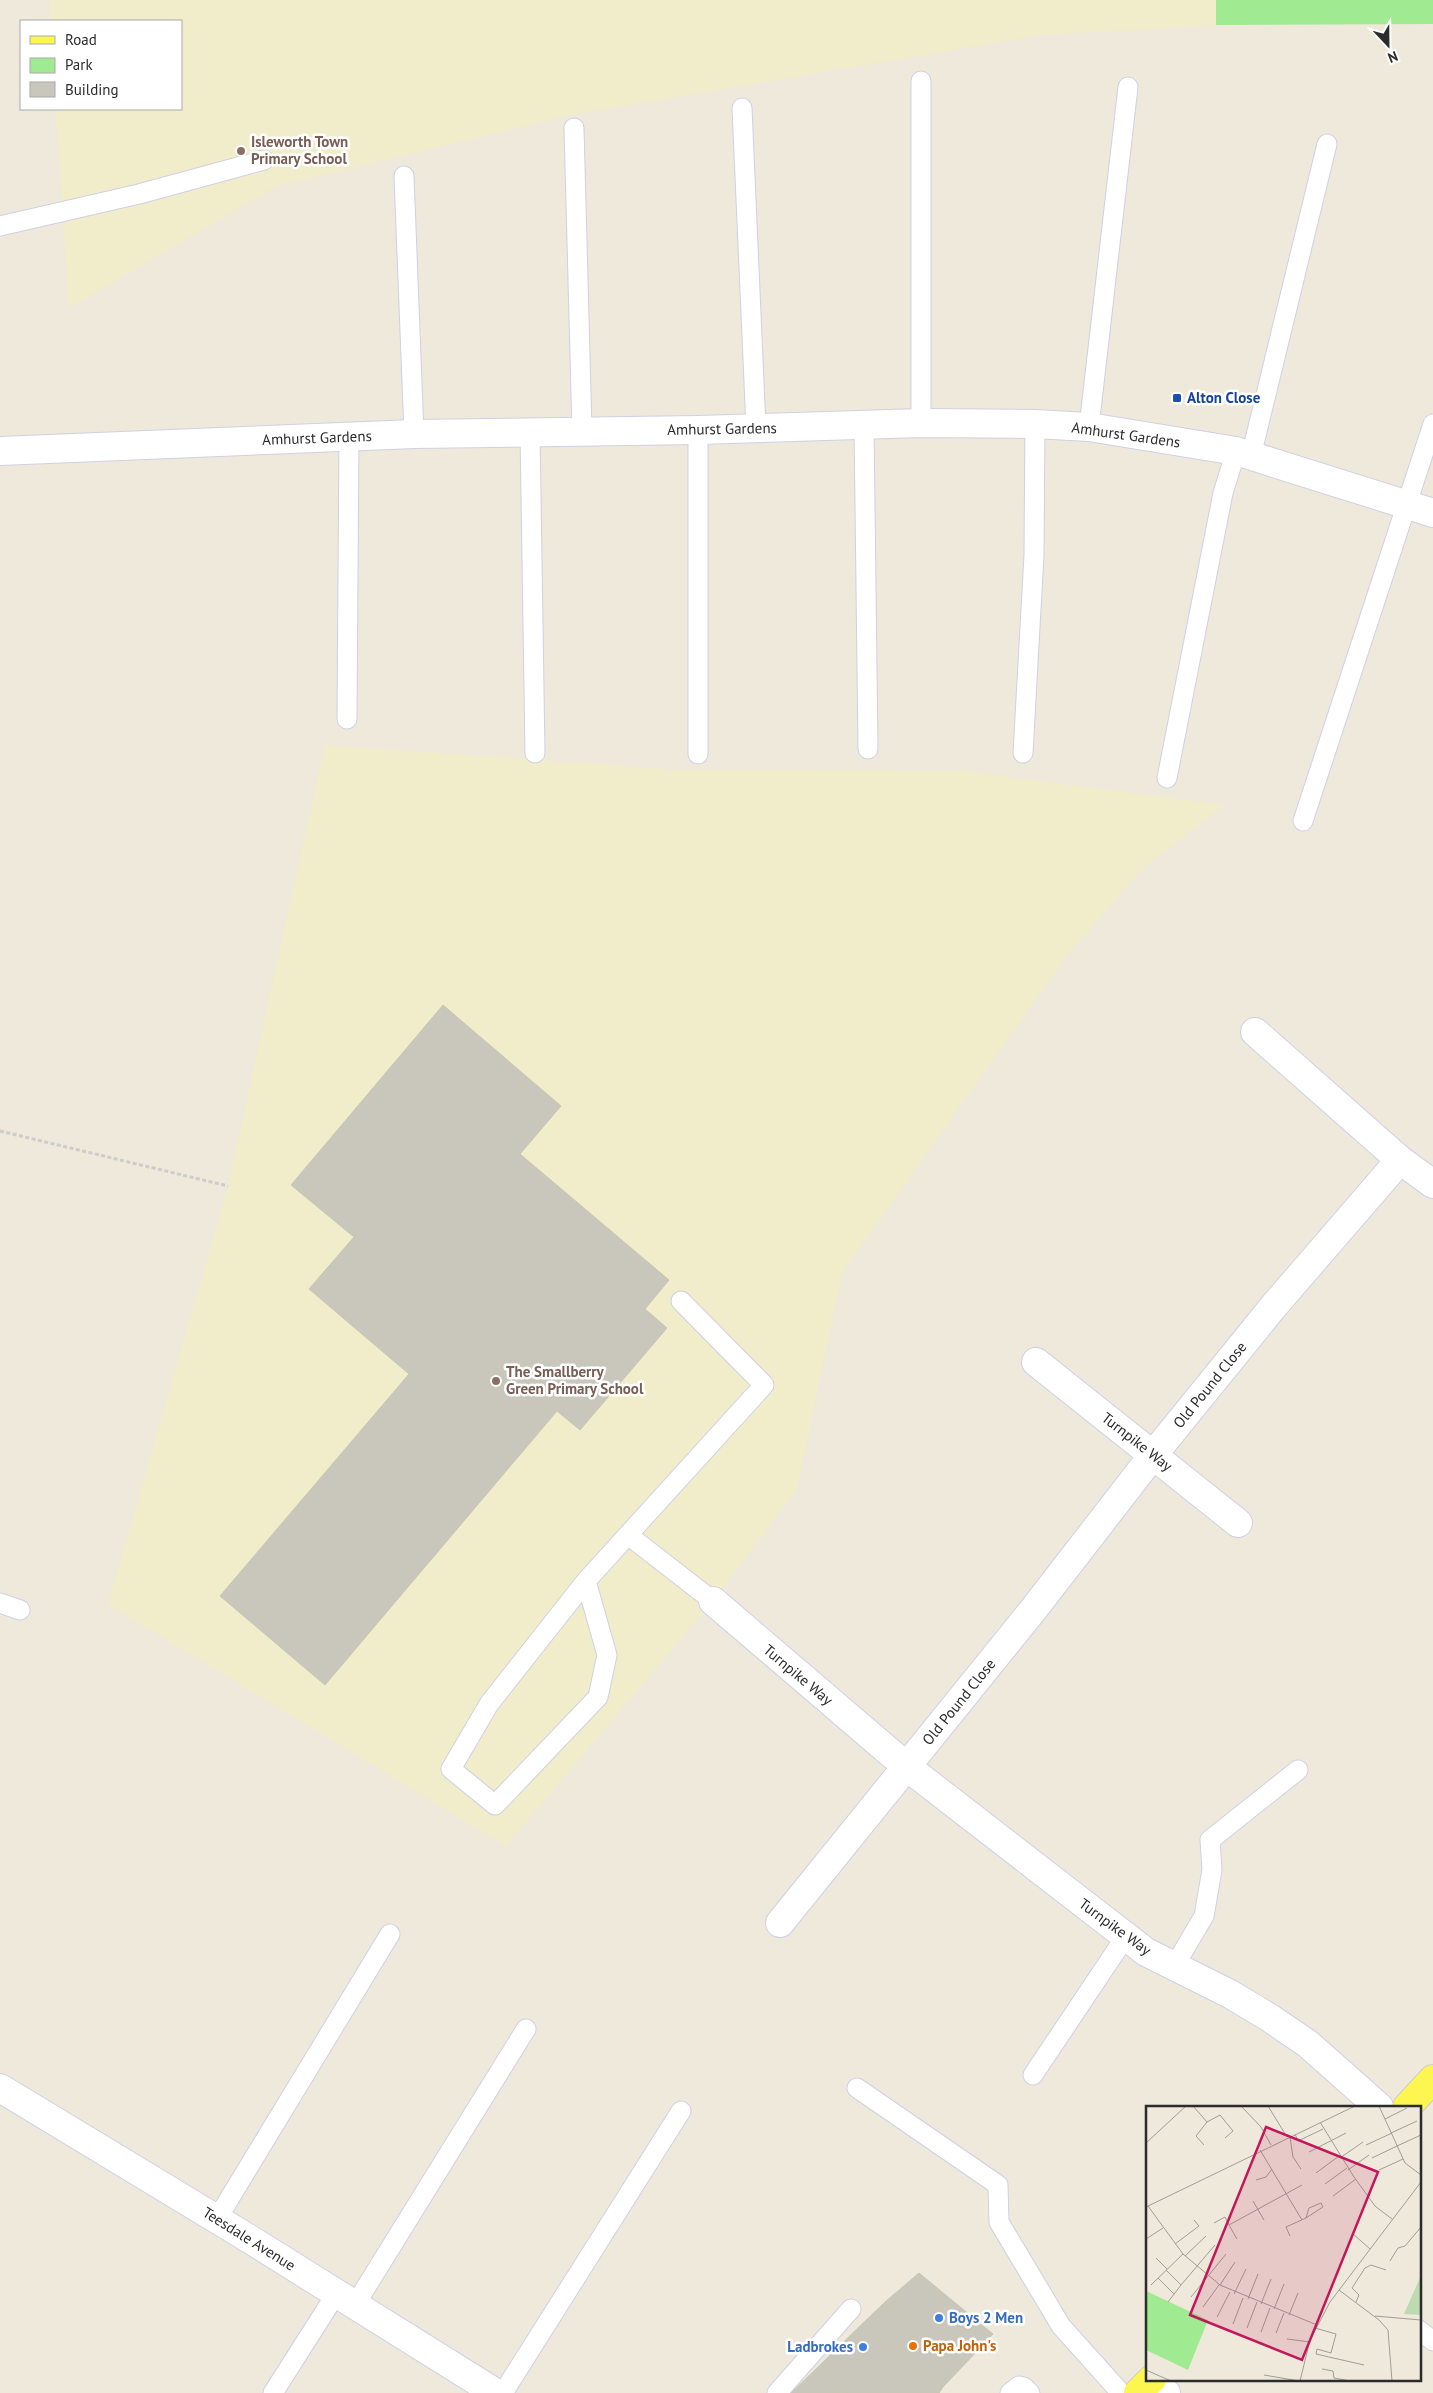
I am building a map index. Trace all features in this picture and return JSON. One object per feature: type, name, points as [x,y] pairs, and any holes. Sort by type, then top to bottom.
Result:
[{"type":"main road","points":[[1408,2106],[1433,2079]]},
{"type":"street","name":"Amhurst Gardens","points":[[0,451],[414,434],[698,430],[921,423],[1036,424],[1089,427],[1243,453],[1433,513]]},
{"type":"street","points":[[1255,1032],[1400,1160],[1433,1184]]},
{"type":"street","name":"Old Pound Close","points":[[907,1767],[1033,1610],[1153,1455],[1273,1307],[1400,1160]]},
{"type":"street","name":"Turnpike Way","points":[[1036,1362],[1238,1523]]},
{"type":"street","name":"Turnpike Way","points":[[713,1602],[907,1767],[1146,1952],[1230,1994],[1308,2044],[1378,2106]]},
{"type":"street","points":[[780,1923],[907,1767]]},
{"type":"street","name":"Teesdale Avenue","points":[[0,2088],[346,2299],[479,2388]]},
{"type":"lane","points":[[921,81],[921,423]]},
{"type":"lane","points":[[1089,427],[1128,87]]},
{"type":"lane","points":[[742,108],[756,428]]},
{"type":"lane","points":[[574,128],[582,431]]},
{"type":"lane","points":[[1167,778],[1223,493],[1243,453],[1327,144]]},
{"type":"lane","points":[[0,226],[139,194],[264,160]]},
{"type":"lane","points":[[404,176],[414,434]]},
{"type":"lane","points":[[1023,753],[1034,555],[1036,424]]},
{"type":"lane","points":[[1303,821],[1433,424]]},
{"type":"lane","points":[[864,425],[868,749]]},
{"type":"lane","points":[[698,430],[698,754]]},
{"type":"lane","points":[[530,431],[535,753]]},
{"type":"lane","points":[[347,719],[348,436]]},
{"type":"lane","points":[[586,1581],[606,1655],[598,1697],[494,1805],[451,1770],[489,1704],[586,1581],[764,1385],[681,1301]]},
{"type":"lane","points":[[628,1535],[713,1602]]},
{"type":"lane","points":[[0,1603],[20,1610]]},
{"type":"lane","points":[[1175,1965],[1204,1916],[1212,1870],[1210,1840],[1298,1770]]},
{"type":"lane","points":[[217,2220],[390,1934]]},
{"type":"lane","points":[[1032,2075],[1126,1936]]},
{"type":"lane","points":[[273,2393],[346,2299],[526,2029]]},
{"type":"lane","points":[[857,2088],[998,2185],[999,2222],[1061,2326],[1121,2393]]},
{"type":"lane","points":[[503,2393],[681,2112]]},
{"type":"lane","points":[[777,2393],[851,2309]]},
{"type":"lane","points":[[1420,2331],[1433,2341]]},
{"type":"lane","points":[[1010,2393],[1019,2386],[1024,2387],[1030,2393]]},
{"type":"path","points":[[0,1131],[228,1186]]},
{"type":"shaded area","name":"Isleworth Town Primary School","points":[[49,0],[1216,0],[1216,25],[1041,35],[571,115],[275,187],[69,308],[56,110],[182,110],[182,20],[50,20]]},
{"type":"shaded area","name":"The Smallberry Green Primary School","points":[[325,745],[679,770],[962,771],[1225,805],[1145,866],[1065,958],[842,1273],[797,1489],[713,1601],[506,1846],[108,1604],[228,1186]]},
{"type":"green space","points":[[1216,0],[1433,0],[1433,24],[1216,25]]},
{"type":"building","points":[[443,1005],[561,1106],[520,1154],[669,1280],[645,1309],[667,1328],[580,1430],[557,1411],[325,1685],[220,1596],[409,1374],[309,1289],[354,1237],[291,1185]]},
{"type":"building","name":"Boys 2 Men","points":[[919,2273],[993,2334],[963,2366],[885,2302]]},
{"type":"building","name":"Papa John's","points":[[885,2302],[963,2366],[943,2387],[860,2326]]},
{"type":"building","name":"Ladbrokes","points":[[860,2326],[943,2387],[939,2393],[847,2393],[816,2369]]},
{"type":"building","points":[[816,2369],[847,2393],[791,2393]]},
{"type":"place","name":"Isleworth Town Primary School","points":[[241,151]]},
{"type":"place","name":"Alton Close","points":[[1177,398]]},
{"type":"place","name":"The Smallberry Green Primary School","points":[[496,1381]]},
{"type":"place","name":"Boys 2 Men","points":[[939,2318]]},
{"type":"place","name":"Papa John's","points":[[913,2346]]},
{"type":"place","name":"Ladbrokes","points":[[863,2347]]}]
